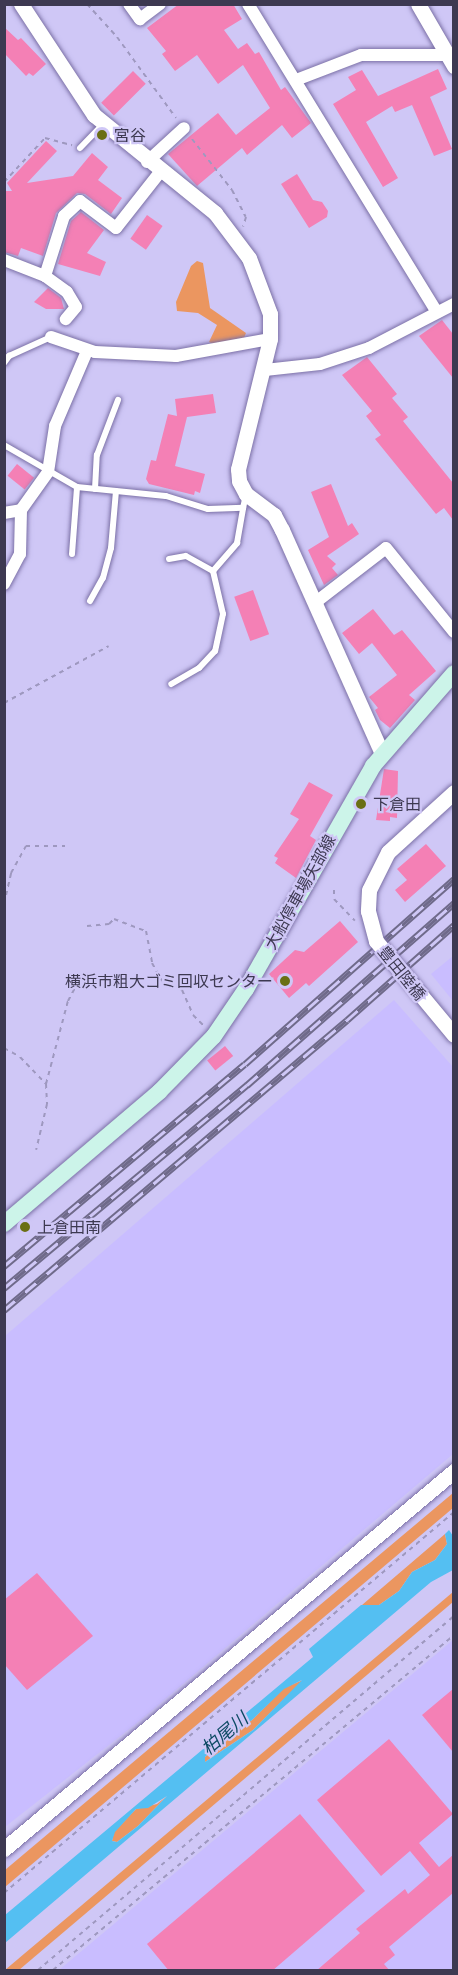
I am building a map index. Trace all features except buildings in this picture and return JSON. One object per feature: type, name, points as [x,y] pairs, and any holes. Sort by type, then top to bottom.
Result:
[{"type":"main road","name":"大船停車場矢部線","points":[[4,1224],[159,1092],[214,1036],[246,989],[337,824],[382,754],[453,673]]},
{"type":"street","points":[[21,4],[49,42],[74,88],[103,123],[147,162],[215,213],[235,236],[262,286],[270,314],[270,339],[265,369],[238,469],[244,501],[274,515],[316,602],[382,754]]},
{"type":"street","points":[[129,4],[140,19],[160,4]]},
{"type":"street","points":[[248,4],[436,311]]},
{"type":"street","points":[[417,4],[452,59]]},
{"type":"street","points":[[296,80],[361,55],[452,59]]},
{"type":"street","points":[[147,162],[184,128]]},
{"type":"street","points":[[45,276],[64,216],[80,201],[116,228],[160,172]]},
{"type":"street","points":[[4,260],[45,276],[67,292],[76,307],[66,319]]},
{"type":"street","points":[[265,369],[320,364],[369,348],[453,304]]},
{"type":"street","points":[[51,337],[87,351],[176,356],[270,339]]},
{"type":"street","points":[[4,584],[20,554],[21,510],[48,472],[55,426],[87,351]]},
{"type":"street","points":[[4,513],[21,510]]},
{"type":"street","points":[[316,602],[386,548],[453,632]]},
{"type":"street","name":"豊田陸橋","points":[[453,792],[388,852],[369,890],[368,910],[376,941],[453,1035]]},
{"type":"street","points":[[4,1849],[453,1471]]},
{"type":"lane","points":[[81,148],[103,123]]},
{"type":"lane","points":[[4,363],[28,345],[51,337]]},
{"type":"lane","points":[[95,489],[97,455],[118,400]]},
{"type":"lane","points":[[4,445],[77,487],[166,496],[208,509],[244,501],[237,543],[213,571]]},
{"type":"lane","points":[[72,554],[77,487]]},
{"type":"lane","points":[[90,601],[104,578],[111,548],[116,491]]},
{"type":"lane","points":[[169,559],[186,556],[213,571],[223,614],[215,651],[199,668],[171,684]]},
{"type":"path","points":[[4,182],[45,138],[81,148]]},
{"type":"path","points":[[4,703],[109,646]]},
{"type":"path","points":[[4,904],[11,873],[26,846],[65,846]]},
{"type":"path","points":[[334,890],[334,899],[358,924]]},
{"type":"path","points":[[87,926],[109,924],[114,919],[146,931],[152,963],[162,981],[182,990],[193,1015],[214,1036]]},
{"type":"path","points":[[36,1150],[47,1104],[46,1084],[68,1001],[83,973]]},
{"type":"path","points":[[4,1048],[20,1057],[46,1084]]},
{"type":"path","points":[[4,1893],[453,1512]]},
{"type":"path","points":[[38,1971],[453,1616]]},
{"type":"path","points":[[53,1971],[453,1635]]},
{"type":"shaded area","points":[[197,261],[203,263],[210,308],[246,333],[244,338],[215,345],[209,342],[217,325],[198,313],[177,311],[176,302],[191,266]]},
{"type":"shaded area","points":[[453,956],[453,1001],[431,974]]},
{"type":"shaded area","points":[[394,1000],[453,1067],[453,1454],[142,1719],[5,1827],[5,1336]]},
{"type":"shaded area","points":[[453,1493],[453,1508],[5,1887],[5,1870]]},
{"type":"shaded area","points":[[445,1534],[447,1544],[435,1560],[412,1572],[399,1591],[379,1605],[362,1605]]},
{"type":"shaded area","points":[[453,1592],[453,1602],[19,1970],[5,1970]]},
{"type":"shaded area","points":[[453,1640],[453,1970],[59,1970]]},
{"type":"shaded area","points":[[303,1680],[253,1730],[205,1762],[205,1757],[215,1747],[252,1720],[284,1688]]},
{"type":"shaded area","points":[[167,1796],[138,1826],[117,1842],[112,1841],[114,1832],[136,1809],[157,1804]]},
{"type":"water","name":"柏尾川","points":[[449,1530],[453,1536],[453,1570],[431,1582],[5,1943],[5,1915],[313,1657],[309,1649],[361,1605],[379,1605],[399,1591],[412,1572],[435,1560],[447,1544],[445,1534]],"holes":[[[302,1680],[253,1730],[205,1762],[205,1757],[215,1747],[252,1720],[284,1689]],[[167,1796],[138,1826],[117,1842],[112,1841],[115,1832],[136,1809],[148,1808]]]},
{"type":"railway","points":[[4,1266],[245,1064],[454,879]]},
{"type":"railway","points":[[4,1288],[247,1085],[454,903]]},
{"type":"railway","points":[[4,1310],[347,1020],[454,925]]},
{"type":"place","name":"宮谷","points":[[102,135]]},
{"type":"place","name":"下倉田","points":[[361,804]]},
{"type":"place","name":"横浜市粗大ゴミ回収センター","points":[[285,981]]},
{"type":"place","name":"上倉田南","points":[[25,1227]]}]
